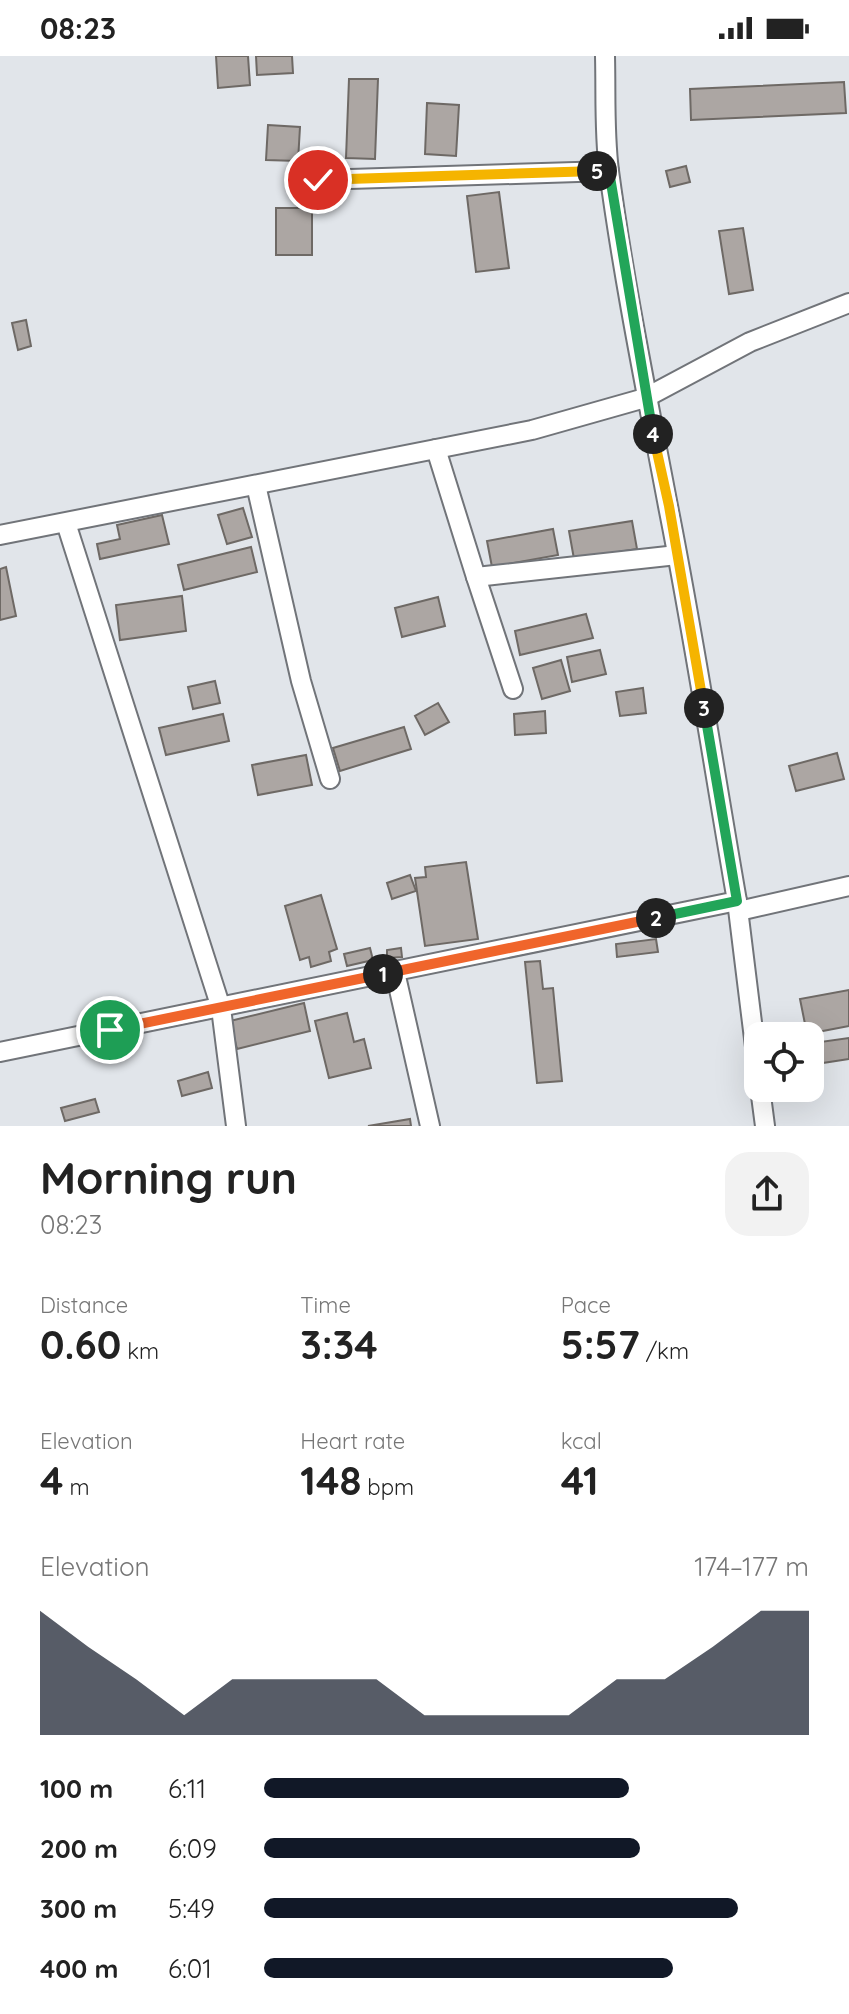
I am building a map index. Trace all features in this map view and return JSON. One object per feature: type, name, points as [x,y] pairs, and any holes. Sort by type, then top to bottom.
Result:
[{"type":"street","points":[[605,56],[607,98],[604,118],[609,171],[645,398],[677,555],[738,906],[752,1022]]},
{"type":"street","points":[[318,180],[609,171]]},
{"type":"street","points":[[0,535],[532,430],[645,398],[750,342],[849,303]]},
{"type":"street","points":[[436,449],[513,689]]},
{"type":"street","points":[[256,485],[301,681],[330,779]]},
{"type":"street","points":[[66,523],[221,1008],[236,1126]]},
{"type":"street","points":[[476,577],[677,555]]},
{"type":"street","points":[[0,1052],[395,972],[849,886]]},
{"type":"street","points":[[395,972],[430,1126]]},
{"type":"street","points":[[762,1102],[766,1126]]},
{"type":"building","points":[[216,56],[248,56],[250,85],[218,88]]},
{"type":"building","points":[[256,56],[292,56],[293,73],[257,75]]},
{"type":"building","points":[[349,79],[378,79],[375,159],[346,158]]},
{"type":"building","points":[[844,82],[846,113],[691,120],[690,89]]},
{"type":"building","points":[[427,103],[459,105],[456,156],[425,154]]},
{"type":"building","points":[[268,125],[300,127],[298,161],[266,160]]},
{"type":"building","points":[[686,166],[690,182],[670,187],[666,171]]},
{"type":"building","points":[[499,192],[509,268],[476,272],[467,196]]},
{"type":"building","points":[[276,208],[312,208],[312,255],[276,255]]},
{"type":"building","points":[[743,228],[753,290],[729,294],[719,231]]},
{"type":"building","points":[[26,320],[31,346],[18,350],[12,323]]},
{"type":"building","points":[[243,508],[252,537],[227,544],[218,515]]},
{"type":"building","points":[[162,515],[169,544],[100,559],[97,544],[120,539],[117,525]]},
{"type":"building","points":[[632,521],[637,549],[574,559],[569,531]]},
{"type":"building","points":[[553,529],[558,555],[492,567],[487,541]]},
{"type":"building","points":[[251,547],[257,572],[184,590],[178,565]]},
{"type":"building","points":[[6,567],[16,616],[0,620],[0,569]]},
{"type":"building","points":[[182,596],[186,631],[120,640],[116,605]]},
{"type":"building","points":[[438,597],[445,626],[402,637],[395,608]]},
{"type":"building","points":[[586,614],[593,638],[520,655],[515,631]]},
{"type":"building","points":[[600,650],[606,674],[572,682],[567,657]]},
{"type":"building","points":[[561,660],[570,691],[542,699],[533,668]]},
{"type":"building","points":[[215,681],[220,703],[193,709],[188,687]]},
{"type":"building","points":[[643,688],[646,713],[620,716],[616,692]]},
{"type":"building","points":[[438,703],[449,722],[425,735],[415,716]]},
{"type":"building","points":[[545,711],[546,733],[515,735],[514,714]]},
{"type":"building","points":[[223,714],[229,741],[166,755],[159,728]]},
{"type":"building","points":[[404,727],[411,749],[340,771],[333,748]]},
{"type":"building","points":[[837,753],[844,779],[796,791],[789,766]]},
{"type":"building","points":[[306,755],[312,785],[258,795],[252,765]]},
{"type":"building","points":[[466,862],[478,939],[425,946],[415,878],[426,877],[425,867]]},
{"type":"building","points":[[410,875],[416,891],[392,899],[387,883]]},
{"type":"building","points":[[321,895],[337,949],[329,952],[331,961],[311,967],[309,957],[300,960],[285,906]]},
{"type":"building","points":[[656,939],[658,952],[617,957],[616,944]]},
{"type":"building","points":[[370,948],[373,960],[347,966],[344,954]]},
{"type":"building","points":[[401,948],[402,957],[387,958],[387,950]]},
{"type":"building","points":[[540,961],[543,989],[553,988],[562,1081],[537,1083],[525,962]]},
{"type":"building","points":[[849,990],[849,1026],[824,1031],[824,1022],[805,1022],[800,999]]},
{"type":"building","points":[[304,1003],[310,1031],[237,1049],[230,1021]]},
{"type":"building","points":[[347,1013],[354,1042],[364,1039],[371,1068],[329,1078],[315,1021]]},
{"type":"building","points":[[849,1038],[849,1059],[824,1063],[824,1041]]},
{"type":"building","points":[[208,1072],[212,1088],[182,1096],[178,1081]]},
{"type":"building","points":[[95,1099],[99,1112],[65,1121],[61,1108]]},
{"type":"building","points":[[410,1119],[411,1126],[368,1126]]},
{"type":"route","points":[[110,1030],[737,901],[669,506],[645,398],[609,171],[318,180]]}]
